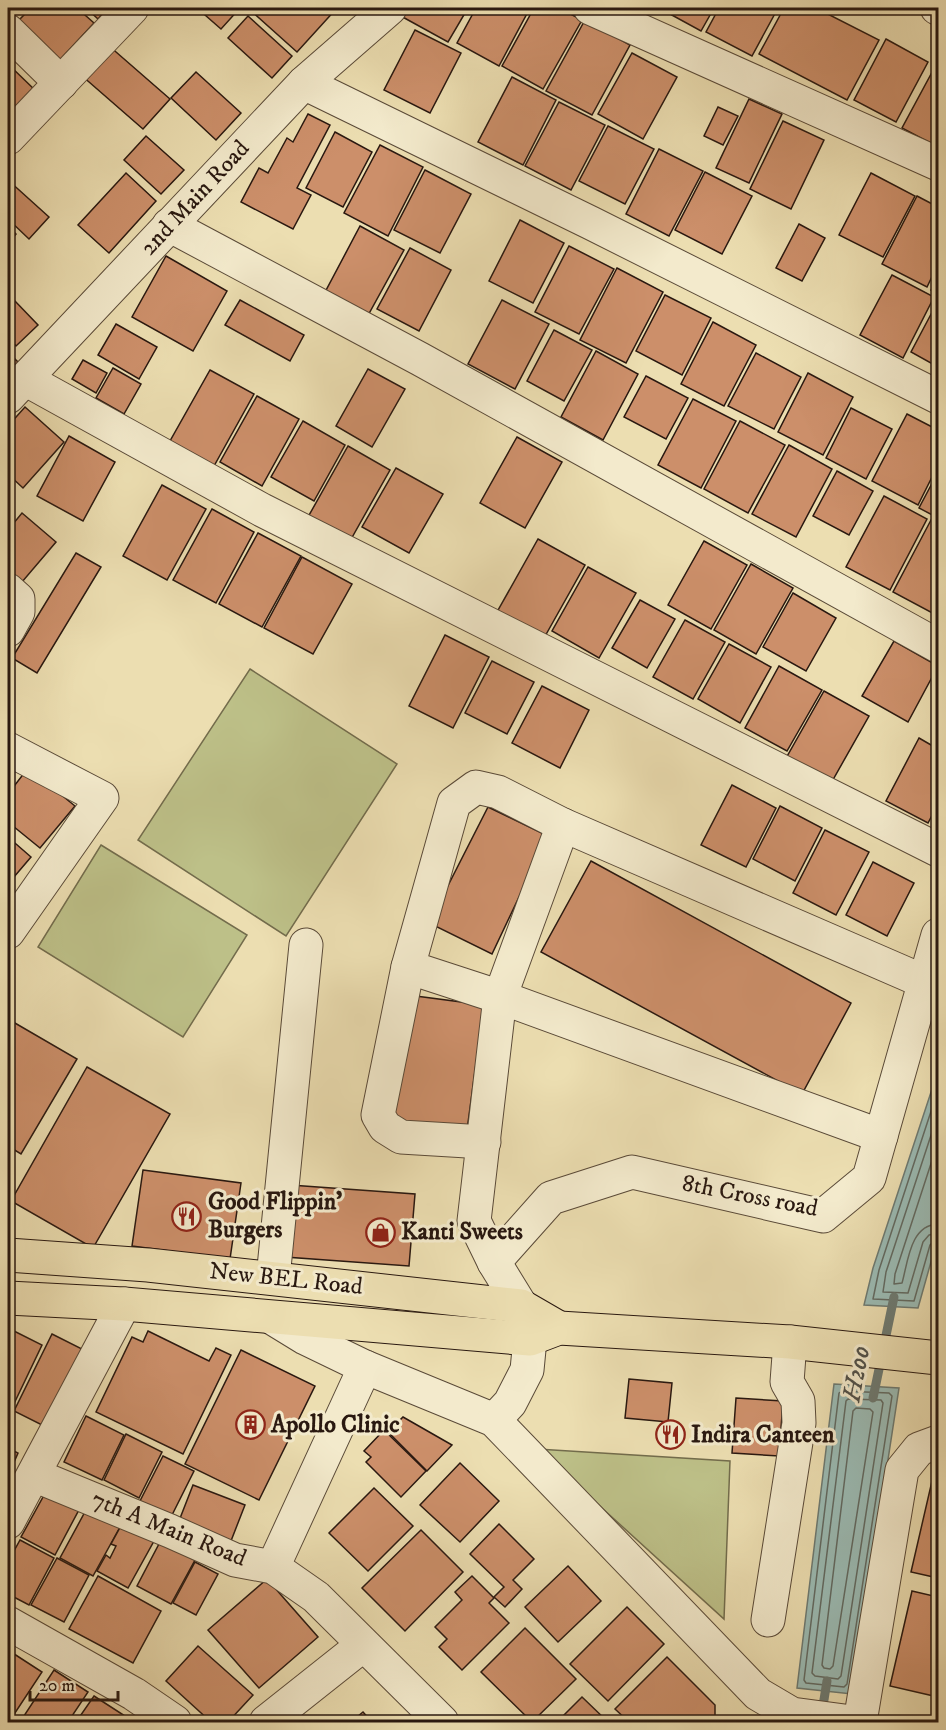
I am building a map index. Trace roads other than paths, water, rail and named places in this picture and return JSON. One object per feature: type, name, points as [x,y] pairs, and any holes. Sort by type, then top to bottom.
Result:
[{"type":"main road","name":"New BEL Road","points":[[8,1255],[148,1265],[521,1306],[544,1334]]},
{"type":"main road","name":"New BEL Road","points":[[8,1298],[124,1304],[274,1319],[544,1334],[790,1342],[924,1357]]},
{"type":"street","points":[[8,138],[132,8]]},
{"type":"street","name":"2nd Main Road","points":[[16,388],[304,83],[390,8]]},
{"type":"street","points":[[590,8],[939,164]]},
{"type":"street","points":[[8,31],[61,83]]},
{"type":"street","points":[[304,83],[939,397]]},
{"type":"street","points":[[169,225],[420,358],[939,646]]},
{"type":"street","points":[[16,388],[939,850]]},
{"type":"street","points":[[8,590],[18,599],[18,612],[8,630]]},
{"type":"street","points":[[8,749],[102,798],[8,932]]},
{"type":"street","points":[[484,1142],[401,1137],[385,1128],[378,1115],[408,967],[454,803],[476,787],[498,792],[563,825],[925,982]]},
{"type":"street","points":[[521,1306],[494,1262],[474,1221],[500,997],[563,825]]},
{"type":"street","name":"8th Cross road","points":[[494,1262],[551,1198],[632,1172],[823,1216],[869,1178],[939,935]]},
{"type":"street","points":[[273,1278],[306,945]]},
{"type":"street","points":[[408,967],[500,997],[881,1136]]},
{"type":"street","points":[[8,1522],[124,1304]]},
{"type":"street","points":[[274,1319],[305,1338],[365,1367],[494,1420],[758,1708],[853,1722],[902,1470],[919,1449],[939,1442]]},
{"type":"street","points":[[494,1420],[510,1403],[544,1334]]},
{"type":"street","points":[[768,1620],[799,1424],[798,1401],[787,1382],[790,1342]]},
{"type":"street","name":"7th A Main Road","points":[[34,1475],[235,1560],[273,1567],[365,1367]]},
{"type":"street","points":[[273,1567],[316,1597],[442,1722]]},
{"type":"street","points":[[8,1623],[134,1694],[175,1722]]},
{"type":"street","points":[[266,1722],[363,1645]]},
{"type":"water","points":[[938,1071],[938,1237],[918,1308],[864,1305],[873,1268]]},
{"type":"water","points":[[834,1384],[899,1388],[852,1694],[797,1688]]},
{"type":"waterway","name":"H200","points":[[873,1398],[894,1297]]},
{"type":"waterway","name":"H200","points":[[822,1712],[827,1681]]},
{"type":"place","name":"Good Flippin' Burgers","points":[[187,1216]]},
{"type":"place","name":"Kanti Sweets","points":[[380,1232]]},
{"type":"place","name":"Apollo Clinic","points":[[250,1425]]},
{"type":"place","name":"Indira Canteen","points":[[670,1435]]}]
